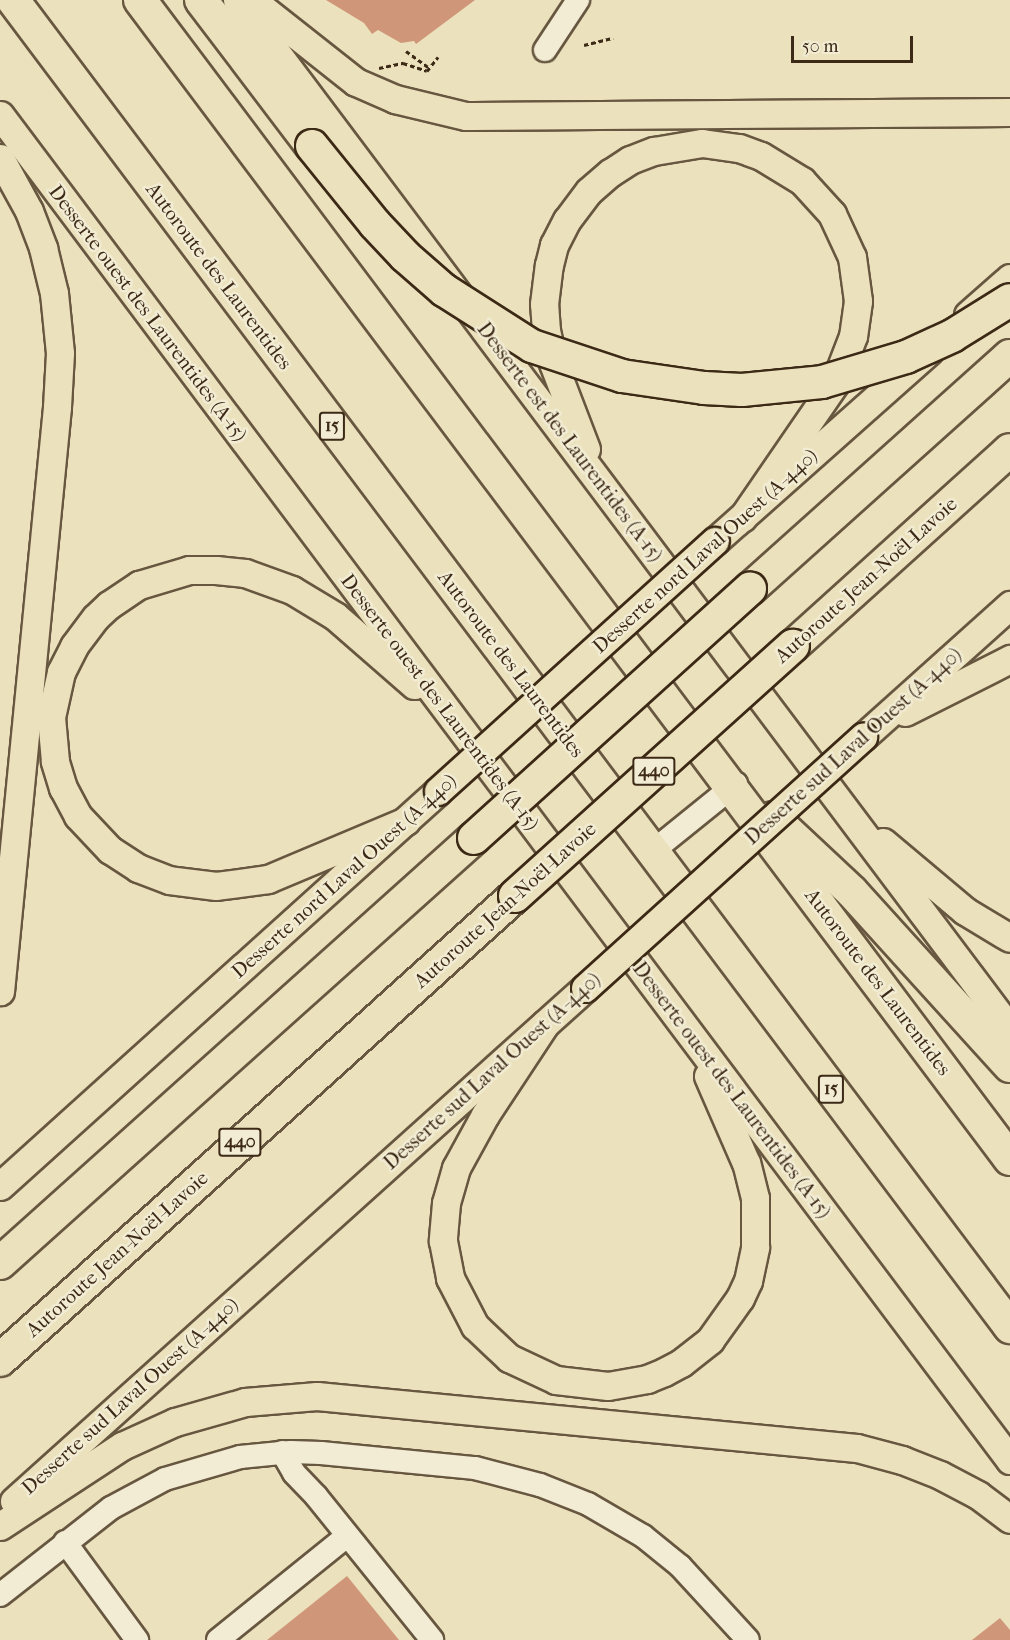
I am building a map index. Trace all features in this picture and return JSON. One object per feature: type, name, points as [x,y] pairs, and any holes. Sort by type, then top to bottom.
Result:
[{"type":"highway","name":"Autoroute des Laurentides","points":[[13,0],[1010,1327]]},
{"type":"highway","points":[[140,0],[713,762],[734,786],[852,892],[1010,1066]]},
{"type":"highway","points":[[201,0],[312,146],[375,224],[405,256],[444,290],[532,346],[622,376],[661,384],[741,390],[822,382],[906,357],[952,336],[1010,300]]},
{"type":"highway","points":[[0,1263],[1010,356]]},
{"type":"highway","name":"Autoroute Jean-Noël-Lavoie","points":[[0,1360],[1010,450]]},
{"type":"highway","name":"Autoroute des Laurentides","points":[[734,786],[1010,1159]]},
{"type":"main road","name":"Desserte est des Laurentides (A-15)","points":[[237,0],[855,819],[1010,1029]]},
{"type":"main road","points":[[252,0],[356,82],[403,102],[466,116],[1010,112]]},
{"type":"main road","name":"Desserte ouest des Laurentides (A-15)","points":[[0,116],[1010,1460]]},
{"type":"main road","points":[[597,479],[548,344],[545,292],[554,245],[567,220],[589,191],[630,160],[665,147],[690,144],[739,148],[781,166],[802,181],[825,205],[838,224],[852,257],[858,302],[850,348],[835,383],[743,516]]},
{"type":"main road","points":[[0,158],[29,211],[43,248],[54,293],[60,353],[56,419],[0,991]]},
{"type":"main road","name":"Desserte nord Laval Ouest (A-440)","points":[[0,1186],[1010,278]]},
{"type":"main road","points":[[406,821],[287,873],[251,883],[200,886],[154,875],[124,860],[99,841],[78,816],[63,788],[55,761],[51,732],[53,703],[61,672],[84,631],[109,605],[139,585],[174,573],[202,570],[231,571],[277,584],[322,607],[451,717]]},
{"type":"main road","name":"Desserte sud Laval Ouest (A-440)","points":[[0,1514],[1010,605]]},
{"type":"main road","points":[[867,733],[1010,659]]},
{"type":"main road","points":[[855,819],[965,911],[1010,938]]},
{"type":"main road","points":[[545,1024],[485,1115],[456,1168],[445,1212],[445,1260],[466,1312],[498,1350],[555,1380],[590,1386],[627,1384],[647,1379],[664,1372],[697,1352],[732,1312],[752,1264],[756,1213],[752,1183],[691,1036]]},
{"type":"main road","points":[[0,1526],[122,1446],[175,1422],[245,1402],[317,1396],[857,1448],[902,1460],[940,1475],[978,1496],[1010,1519]]},
{"type":"street","points":[[545,50],[578,0]]},
{"type":"street","points":[[652,851],[734,786]]},
{"type":"street","points":[[282,1452],[294,1473],[432,1640]]},
{"type":"street","points":[[0,1595],[65,1542],[117,1504],[165,1479],[224,1461],[282,1452],[343,1454],[475,1468],[517,1477],[603,1511],[655,1545],[701,1585],[748,1640]]},
{"type":"street","points":[[218,1640],[347,1536]]},
{"type":"street","points":[[65,1542],[136,1639]]},
{"type":"path","points":[[584,45],[613,38]]},
{"type":"path","points":[[406,51],[429,68]]},
{"type":"path","points":[[375,68],[386,68],[403,63],[421,71],[429,68],[438,57]]},
{"type":"building","points":[[326,0],[475,0],[416,44],[414,41],[401,43],[378,30],[372,34],[364,23]]},
{"type":"building","points":[[347,1576],[399,1640],[267,1640]]},
{"type":"building","points":[[1000,1618],[1010,1630],[1010,1640],[972,1640]]}]
